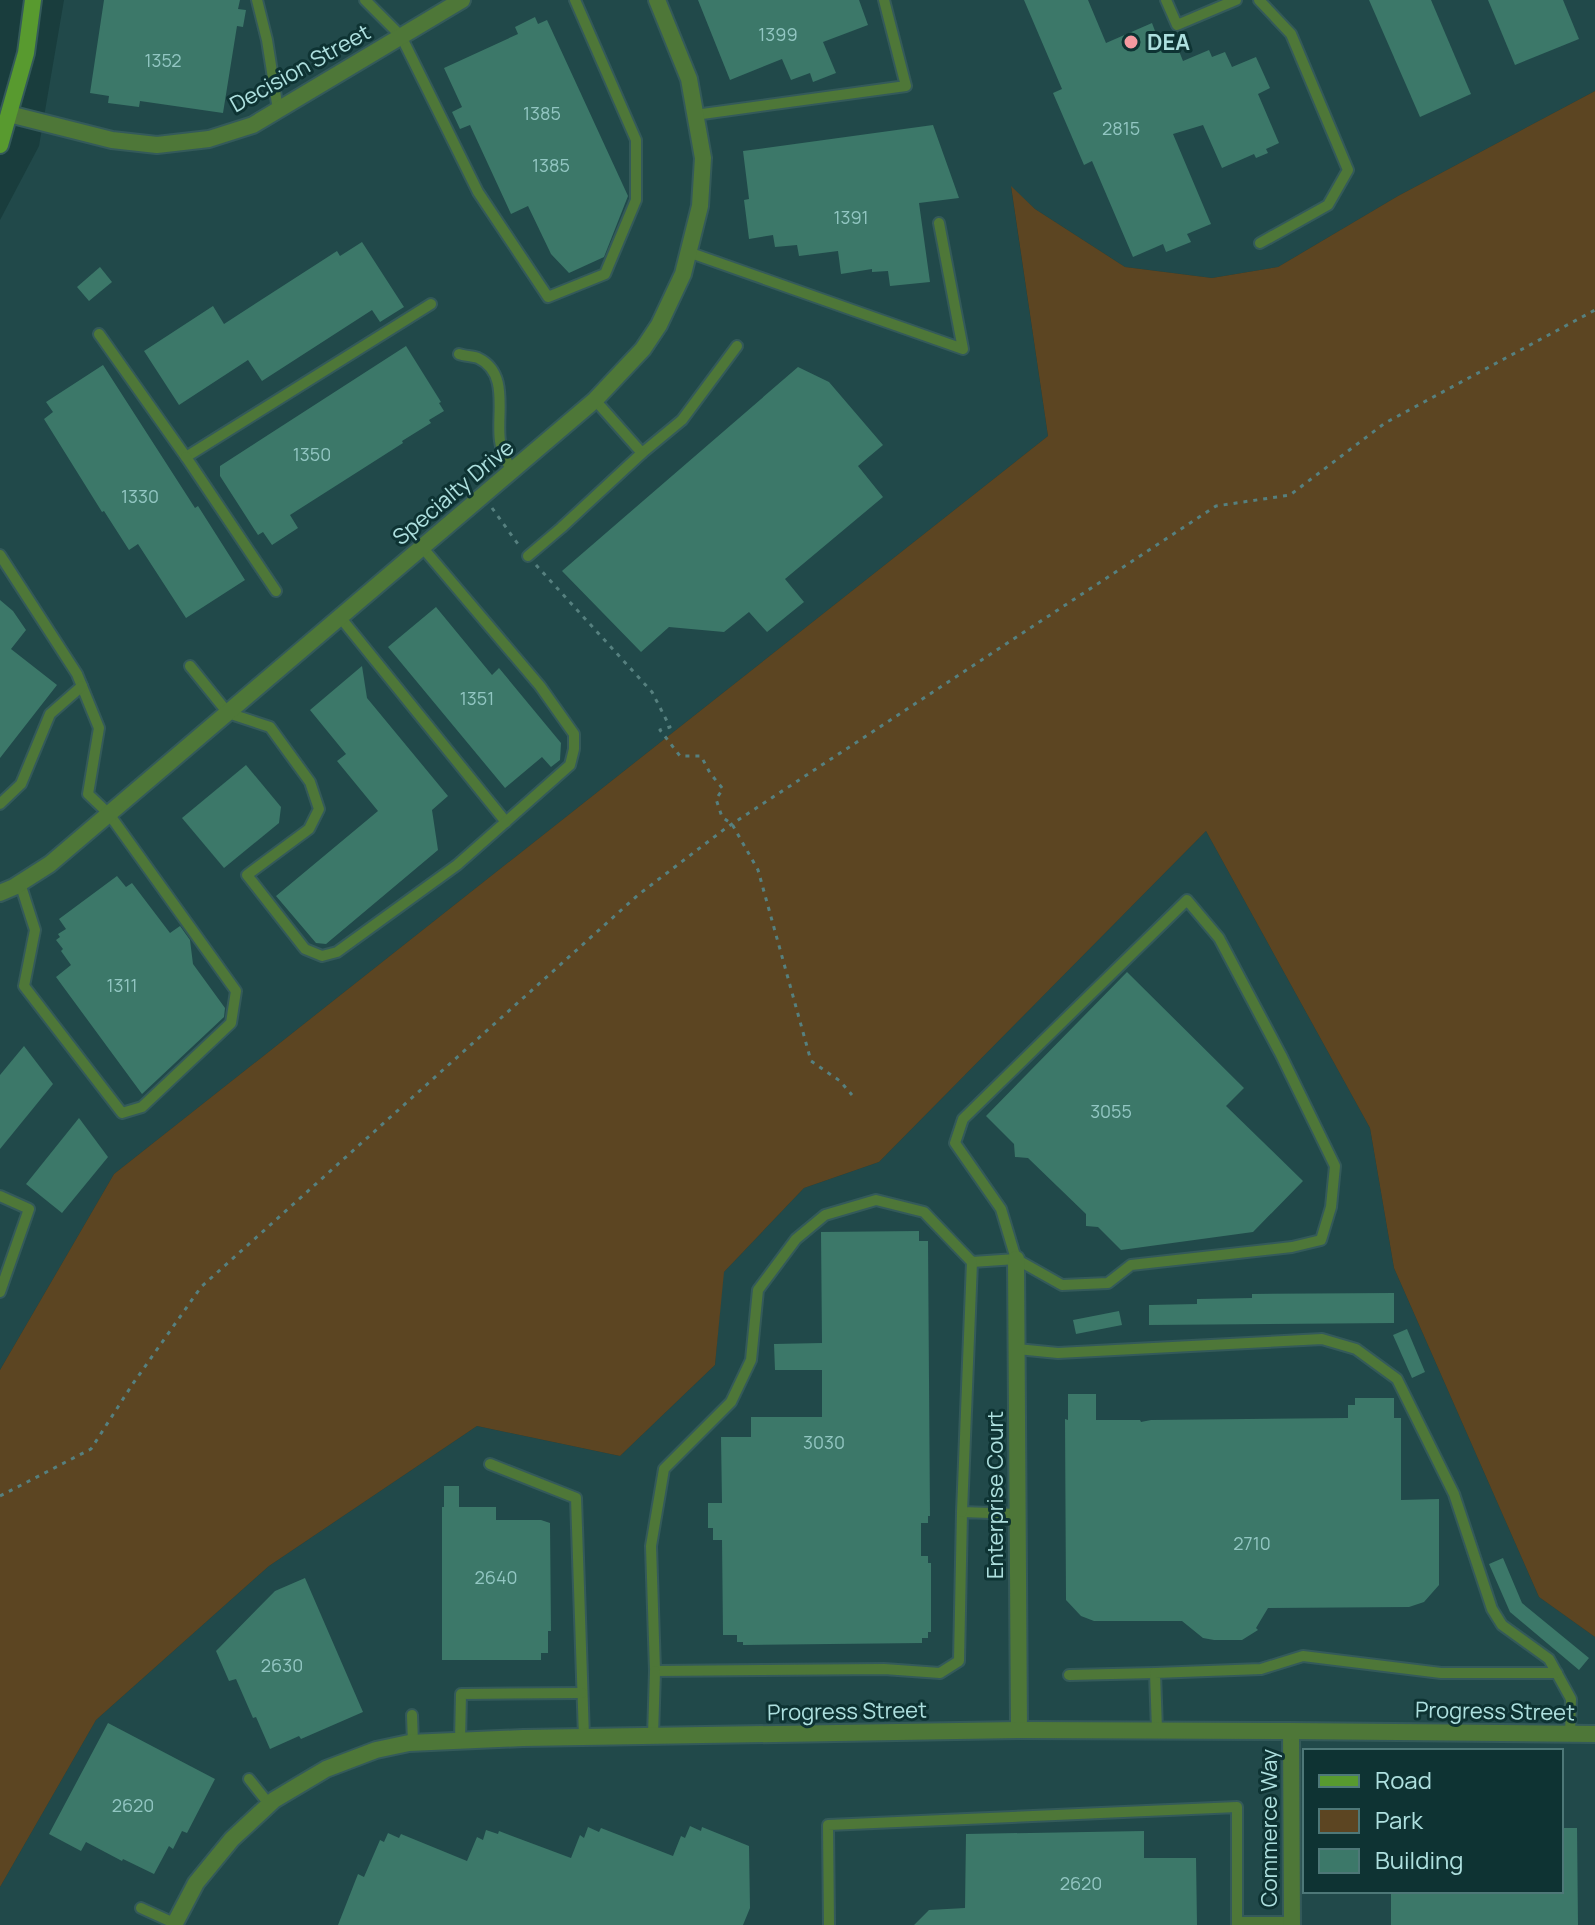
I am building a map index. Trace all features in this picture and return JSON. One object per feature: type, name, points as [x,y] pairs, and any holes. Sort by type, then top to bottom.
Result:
[{"type":"main road","points":[[0,143],[26,53],[33,0]]},
{"type":"street","name":"Decision Street","points":[[9,114],[112,140],[157,145],[209,139],[253,125],[462,0]]},
{"type":"street","name":"Specialty Drive","points":[[0,893],[50,864],[595,400],[643,349],[659,325],[683,274],[700,206],[703,158],[689,79],[657,0]]},
{"type":"street","name":"Enterprise Court","points":[[1016,1259],[1019,1730]]},
{"type":"street","name":"Progress Street","points":[[174,1924],[196,1883],[232,1839],[269,1804],[326,1769],[376,1750],[413,1743],[1019,1730],[1595,1734]]},
{"type":"street","name":"Commerce Way","points":[[1291,1731],[1298,1857],[1292,1924]]},
{"type":"lane","points":[[257,0],[278,110]]},
{"type":"lane","points":[[365,0],[401,36],[478,192],[548,297],[605,274],[636,200],[636,140],[575,0]]},
{"type":"lane","points":[[695,115],[906,86],[884,0]]},
{"type":"lane","points":[[1166,0],[1177,25],[1236,0]]},
{"type":"lane","points":[[1259,0],[1291,34],[1348,170],[1328,205],[1260,243]]},
{"type":"lane","points":[[688,252],[963,349],[939,223]]},
{"type":"lane","points":[[186,457],[431,304]]},
{"type":"lane","points":[[99,334],[276,591]]},
{"type":"lane","points":[[528,556],[682,420],[737,346]]},
{"type":"lane","points":[[459,354],[478,358],[494,375],[499,387],[500,441],[512,471]]},
{"type":"lane","points":[[595,400],[642,453]]},
{"type":"lane","points":[[190,666],[228,713],[270,727],[310,782],[319,809],[309,829],[247,875],[305,949],[322,956],[337,952],[445,874],[506,822],[570,765],[574,749],[574,734],[540,686],[422,547]]},
{"type":"lane","points":[[0,555],[77,674],[99,728],[88,794],[109,814],[236,991],[231,1023],[142,1107],[122,1113],[24,986],[35,930],[20,883]]},
{"type":"lane","points":[[340,617],[506,822]]},
{"type":"lane","points":[[0,804],[21,784],[50,714],[82,686]]},
{"type":"lane","points":[[972,1262],[1016,1259],[1062,1285],[1108,1283],[1131,1265],[1292,1247],[1321,1240],[1331,1207],[1335,1166],[1219,938],[1187,900],[963,1119],[955,1143],[1001,1209],[1016,1259]]},
{"type":"lane","points":[[0,1196],[29,1209],[0,1292]]},
{"type":"lane","points":[[653,1736],[655,1671],[651,1546],[664,1469],[731,1402],[751,1360],[758,1290],[796,1239],[825,1215],[876,1200],[924,1212],[972,1262],[959,1661],[940,1673],[884,1669],[655,1671]]},
{"type":"lane","points":[[1017,1349],[1058,1353],[1322,1339],[1356,1349],[1397,1379],[1454,1494],[1492,1609],[1502,1625],[1549,1659],[1571,1699],[1570,1734]]},
{"type":"lane","points":[[490,1464],[576,1498],[584,1737]]},
{"type":"lane","points":[[962,1512],[1018,1514]]},
{"type":"lane","points":[[1069,1675],[1261,1669],[1303,1656],[1441,1673],[1557,1673]]},
{"type":"lane","points":[[1155,1673],[1157,1730]]},
{"type":"lane","points":[[460,1741],[461,1694],[582,1693]]},
{"type":"lane","points":[[412,1715],[413,1743]]},
{"type":"lane","points":[[249,1779],[269,1804]]},
{"type":"lane","points":[[829,1925],[828,1825],[1237,1807],[1237,1924],[1292,1924]]},
{"type":"lane","points":[[141,1908],[174,1924]]},
{"type":"path","points":[[0,1496],[91,1449],[201,1287],[638,895],[732,824],[1216,506],[1290,495],[1385,423],[1595,310]]},
{"type":"path","points":[[484,495],[513,539],[652,692],[670,727],[660,730],[680,756],[701,756],[723,789],[716,799],[722,817],[732,824],[758,870],[811,1061],[840,1081],[852,1095]]},
{"type":"shaded area","points":[[64,0],[1595,0],[1595,91],[1398,196],[1278,267],[1212,278],[1125,267],[1035,209],[1011,187],[1048,436],[114,1174],[0,1370],[0,220],[39,146]]},
{"type":"shaded area","points":[[1206,831],[1370,1128],[1394,1268],[1539,1597],[1595,1637],[1595,1925],[0,1925],[0,1887],[96,1720],[269,1566],[477,1426],[620,1456],[715,1365],[723,1273],[804,1188],[879,1162]]},
{"type":"green space","points":[[1595,91],[1595,1637],[1539,1597],[1394,1268],[1370,1128],[1206,831],[879,1162],[804,1188],[724,1272],[715,1365],[620,1456],[477,1426],[269,1566],[96,1720],[0,1887],[0,1370],[114,1174],[1048,436],[1011,186],[1035,209],[1125,267],[1212,278],[1278,267],[1398,196]]},
{"type":"building","points":[[104,0],[240,0],[238,9],[246,10],[243,27],[237,26],[223,113],[140,101],[139,107],[108,103],[109,96],[90,93]]},
{"type":"building","points":[[698,0],[859,0],[868,25],[823,42],[836,73],[813,82],[810,73],[791,80],[782,59],[730,80]]},
{"type":"building","points":[[1024,0],[1088,0],[1106,43],[1152,23],[1161,47],[1175,41],[1183,61],[1209,50],[1212,57],[1225,52],[1232,67],[1256,57],[1270,88],[1258,94],[1279,143],[1266,149],[1268,153],[1256,158],[1254,154],[1222,168],[1203,125],[1173,134],[1211,224],[1187,234],[1191,242],[1166,252],[1163,244],[1133,257],[1092,161],[1084,165],[1053,93],[1062,89]]},
{"type":"building","points":[[1369,0],[1431,0],[1471,94],[1420,117]]},
{"type":"building","points":[[1488,0],[1563,0],[1579,39],[1515,65]]},
{"type":"building","points":[[535,17],[538,24],[547,20],[628,196],[604,257],[569,273],[551,254],[528,206],[511,214],[470,125],[460,129],[452,112],[462,107],[444,68],[518,34],[515,27]]},
{"type":"building","points":[[933,125],[959,198],[919,203],[930,282],[890,286],[888,271],[872,272],[872,269],[841,274],[838,251],[799,256],[797,245],[775,247],[773,235],[749,239],[744,200],[749,199],[743,151]]},
{"type":"building","points":[[362,242],[404,307],[380,322],[372,310],[262,381],[248,360],[179,405],[144,351],[213,306],[224,324],[337,251],[340,256]]},
{"type":"building","points":[[100,267],[112,282],[89,301],[77,287]]},
{"type":"building","points":[[406,346],[444,411],[403,443],[290,515],[298,528],[272,545],[263,532],[258,535],[220,476],[220,466]]},
{"type":"building","points":[[103,365],[245,580],[186,618],[138,544],[129,550],[44,419],[53,412],[46,402]]},
{"type":"building","points":[[798,367],[829,382],[883,445],[858,466],[883,497],[785,579],[804,602],[767,632],[749,612],[724,632],[669,627],[641,652],[562,571]]},
{"type":"building","points":[[0,600],[13,611],[26,630],[11,649],[57,685],[0,758]]},
{"type":"building","points":[[436,607],[492,675],[499,668],[561,743],[560,760],[551,767],[542,757],[505,788],[388,647]]},
{"type":"building","points":[[362,666],[367,698],[448,796],[432,810],[438,850],[326,944],[316,943],[276,896],[378,811],[337,761],[346,754],[310,710]]},
{"type":"building","points":[[246,765],[281,807],[279,823],[224,868],[182,818]]},
{"type":"building","points":[[117,876],[126,887],[132,883],[170,933],[180,926],[190,940],[193,964],[225,1008],[224,1017],[142,1094],[56,977],[71,965],[56,940],[60,937],[58,934],[66,929],[59,919]]},
{"type":"building","points":[[1127,972],[1244,1088],[1226,1106],[1303,1181],[1253,1232],[1121,1250],[1098,1227],[1086,1226],[1086,1214],[1028,1158],[1015,1157],[1014,1144],[986,1116]]},
{"type":"building","points":[[24,1046],[53,1084],[0,1149],[0,1075]]},
{"type":"building","points":[[79,1118],[108,1157],[62,1213],[26,1184]]},
{"type":"building","points":[[919,1231],[919,1241],[928,1241],[930,1516],[928,1523],[921,1523],[921,1556],[928,1556],[928,1563],[931,1563],[931,1632],[928,1632],[928,1638],[922,1638],[922,1643],[743,1645],[743,1642],[737,1642],[737,1635],[723,1635],[722,1540],[713,1540],[713,1528],[708,1528],[708,1503],[722,1503],[721,1437],[751,1437],[751,1417],[822,1417],[822,1370],[775,1370],[774,1344],[822,1343],[821,1232]]},
{"type":"building","points":[[1394,1293],[1394,1323],[1149,1325],[1149,1305],[1197,1304],[1197,1299],[1252,1298],[1252,1294]]},
{"type":"building","points":[[1119,1311],[1122,1325],[1076,1334],[1073,1320]]},
{"type":"building","points":[[1407,1329],[1425,1372],[1412,1378],[1393,1335]]},
{"type":"building","points":[[1068,1394],[1096,1394],[1096,1420],[1141,1422],[1348,1418],[1348,1405],[1355,1405],[1355,1398],[1394,1398],[1394,1418],[1401,1418],[1401,1500],[1439,1499],[1439,1585],[1424,1602],[1409,1607],[1268,1608],[1256,1628],[1258,1630],[1242,1640],[1203,1638],[1182,1621],[1094,1621],[1081,1616],[1066,1600],[1065,1419],[1068,1420]]},
{"type":"building","points":[[444,1486],[459,1486],[459,1507],[496,1507],[496,1520],[541,1520],[550,1523],[551,1631],[548,1631],[548,1653],[541,1653],[541,1660],[442,1660]]},
{"type":"building","points":[[1503,1558],[1522,1603],[1589,1658],[1579,1670],[1510,1612],[1489,1564]]},
{"type":"building","points":[[305,1578],[363,1712],[270,1749],[236,1679],[229,1681],[216,1651],[275,1591]]},
{"type":"building","points":[[108,1723],[215,1779],[187,1833],[182,1831],[173,1849],[169,1846],[154,1874],[86,1842],[81,1851],[49,1834]]},
{"type":"building","points":[[690,1826],[701,1831],[702,1827],[749,1846],[750,1908],[743,1925],[338,1925],[358,1874],[364,1877],[380,1840],[384,1842],[388,1833],[399,1838],[401,1834],[467,1861],[477,1837],[483,1840],[486,1830],[498,1834],[499,1831],[571,1858],[580,1835],[584,1838],[588,1827],[599,1832],[601,1828],[673,1856],[681,1836],[685,1838]]},
{"type":"building","points":[[1563,1828],[1577,1828],[1578,1925],[1391,1925],[1391,1893],[1563,1893]]},
{"type":"building","points":[[1144,1831],[1144,1858],[1196,1858],[1197,1925],[914,1925],[929,1910],[965,1908],[966,1834]]},
{"type":"place","name":"DEA","points":[[1131,42]]}]
